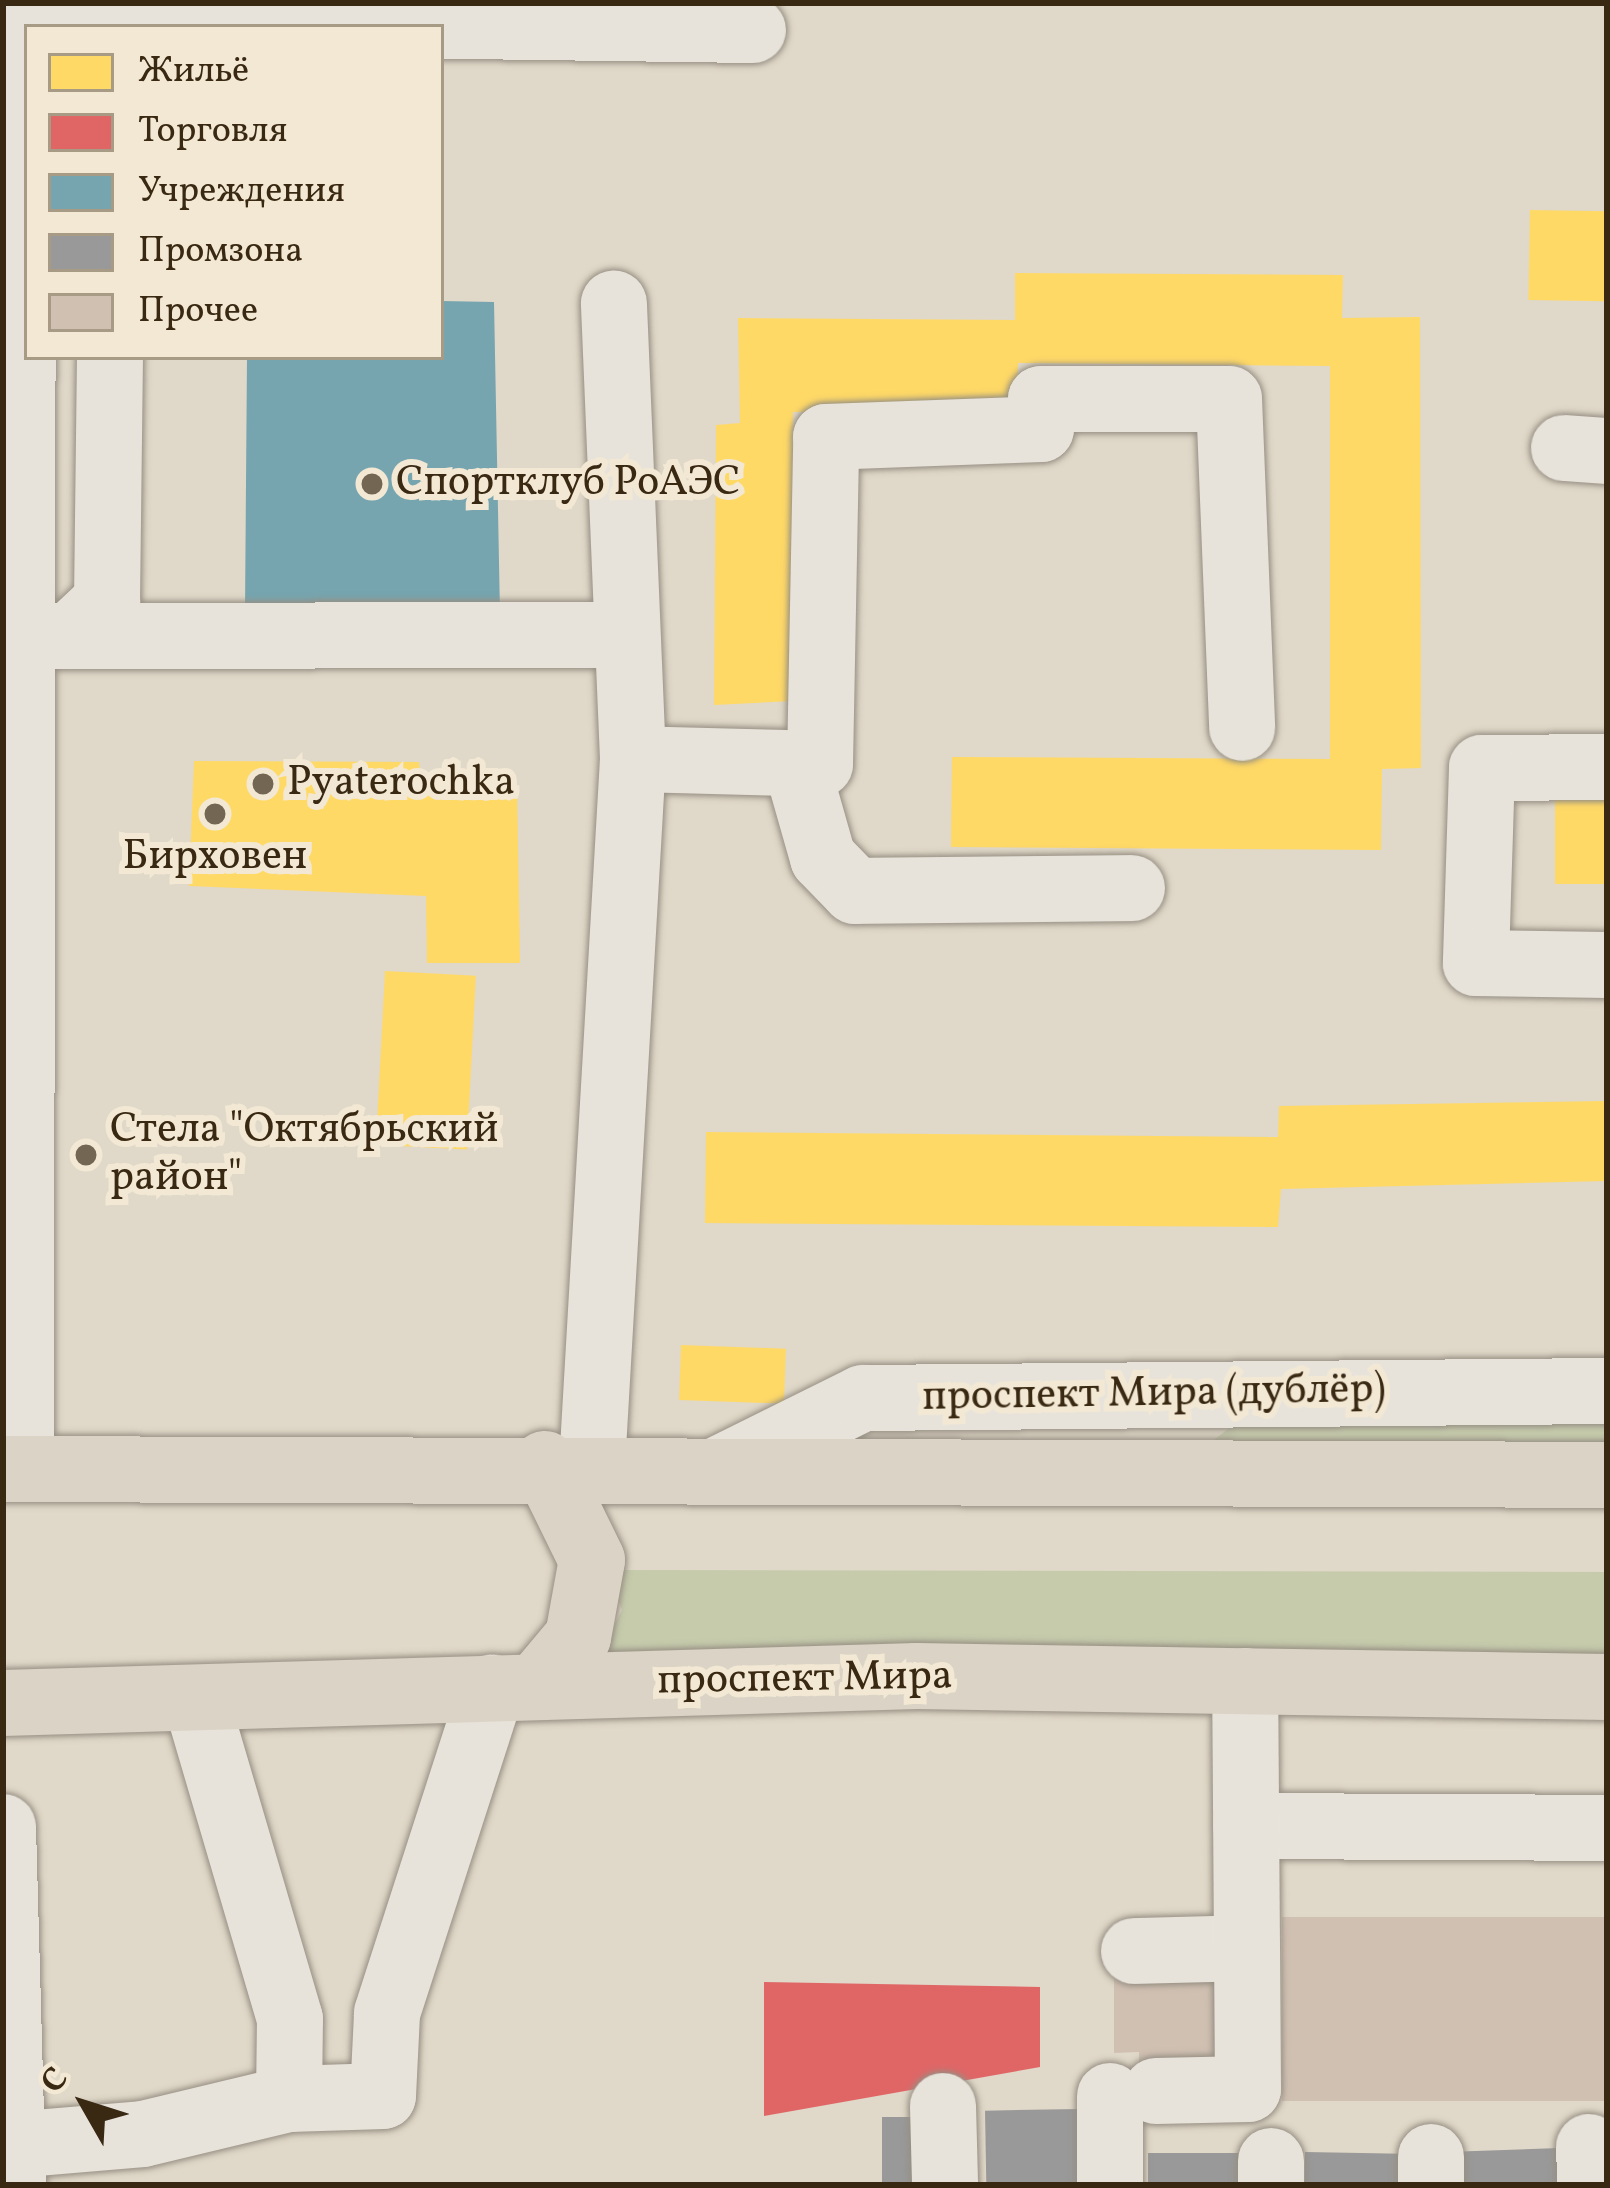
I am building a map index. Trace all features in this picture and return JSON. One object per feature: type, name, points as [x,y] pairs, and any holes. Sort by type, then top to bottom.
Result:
[{"type":"main road","points":[[515,1687],[578,1637],[592,1560],[568,1465]]},
{"type":"main road","points":[[20,1469],[568,1465],[1607,1475]]},
{"type":"main road","name":"проспект Мира","points":[[3,1703],[515,1687],[1245,1682],[1607,1687]]},
{"type":"street","points":[[33,13],[753,30]]},
{"type":"street","points":[[568,1465],[633,759],[614,303]]},
{"type":"street","points":[[53,636],[107,601],[110,360]]},
{"type":"street","points":[[20,1469],[53,636],[24,379]]},
{"type":"street","points":[[20,1469],[24,379]]},
{"type":"street","points":[[633,759],[820,764],[826,437],[1041,429],[1041,399],[1229,399],[1242,728]]},
{"type":"street","points":[[53,636],[625,635]]},
{"type":"street","points":[[796,763],[823,858],[855,891],[1132,888]]},
{"type":"street","points":[[1607,767],[1482,768],[1475,963],[1607,965]]},
{"type":"street","name":"проспект Мира (дублёр)","points":[[718,1470],[863,1398],[1607,1391]]},
{"type":"street","points":[[1109,2185],[1133,2093],[1248,2089],[1245,1682]]},
{"type":"street","points":[[3,1827],[13,2165],[290,2098],[383,2096],[387,2013],[515,1687]]},
{"type":"street","points":[[196,1700],[290,2019],[290,2098]]},
{"type":"street","points":[[1246,1826],[1607,1828]]},
{"type":"street","points":[[1134,1951],[1247,1948]]},
{"type":"street","points":[[290,2019],[387,2013]]},
{"type":"street","points":[[943,2106],[945,2185]]},
{"type":"green space","points":[[1607,1400],[1607,1467],[1182,1465],[1261,1403]]},
{"type":"green space","points":[[606,1570],[1607,1572],[1607,1660],[595,1663],[622,1610]]},
{"type":"building: Жильё","points":[[1530,210],[1607,211],[1605,301],[1528,300]]},
{"type":"building: Жильё","points":[[1015,273],[1343,275],[1342,318],[1420,317],[1421,768],[1382,769],[1381,850],[951,847],[952,757],[1330,759],[1330,366],[1018,363],[1017,410],[793,412],[793,701],[714,705],[716,425],[740,423],[738,318],[1015,320]]},
{"type":"building: Жильё","points":[[194,761],[419,762],[421,788],[517,787],[520,963],[427,963],[426,896],[189,886]]},
{"type":"building: Жильё","points":[[1555,794],[1607,794],[1607,884],[1555,884]]},
{"type":"building: Жильё","points":[[385,971],[476,976],[467,1150],[376,1145]]},
{"type":"building: Жильё","points":[[1607,1101],[1607,1181],[1281,1189],[1278,1227],[705,1223],[706,1132],[1278,1137],[1279,1106]]},
{"type":"building: Жильё","points":[[681,1345],[786,1349],[784,1404],[679,1400]]},
{"type":"building: Торговля","points":[[764,1982],[1040,1987],[1040,2067],[764,2116]]},
{"type":"building: Учреждения","name":"Спортклуб РоАЭС","points":[[444,301],[494,302],[500,614],[245,611],[247,360],[444,360]]},
{"type":"building: Промзона","points":[[1079,2109],[1080,2185],[986,2185],[985,2111]]},
{"type":"building: Промзона","points":[[882,2117],[925,2117],[925,2185],[882,2185]]},
{"type":"building: Промзона","points":[[1560,2148],[1561,2185],[1462,2185],[1461,2151]]},
{"type":"building: Промзона","points":[[1305,2152],[1402,2154],[1401,2185],[1304,2185]]},
{"type":"building: Промзона","points":[[1148,2153],[1239,2153],[1239,2185],[1148,2185]]},
{"type":"building: Прочее","points":[[1282,1917],[1607,1917],[1607,2101],[1282,2101]]},
{"type":"building: Прочее","points":[[1242,1974],[1242,2071],[1139,2071],[1139,2052],[1114,2053],[1114,1975]]},
{"type":"place","name":"Спортклуб РоАЭС","points":[[372,484]]},
{"type":"place","name":"Pyaterochka","points":[[263,784]]},
{"type":"place","name":"Бирховен","points":[[215,814]]},
{"type":"place","name":"Стела \"Октябрьский район\"","points":[[86,1155]]}]
